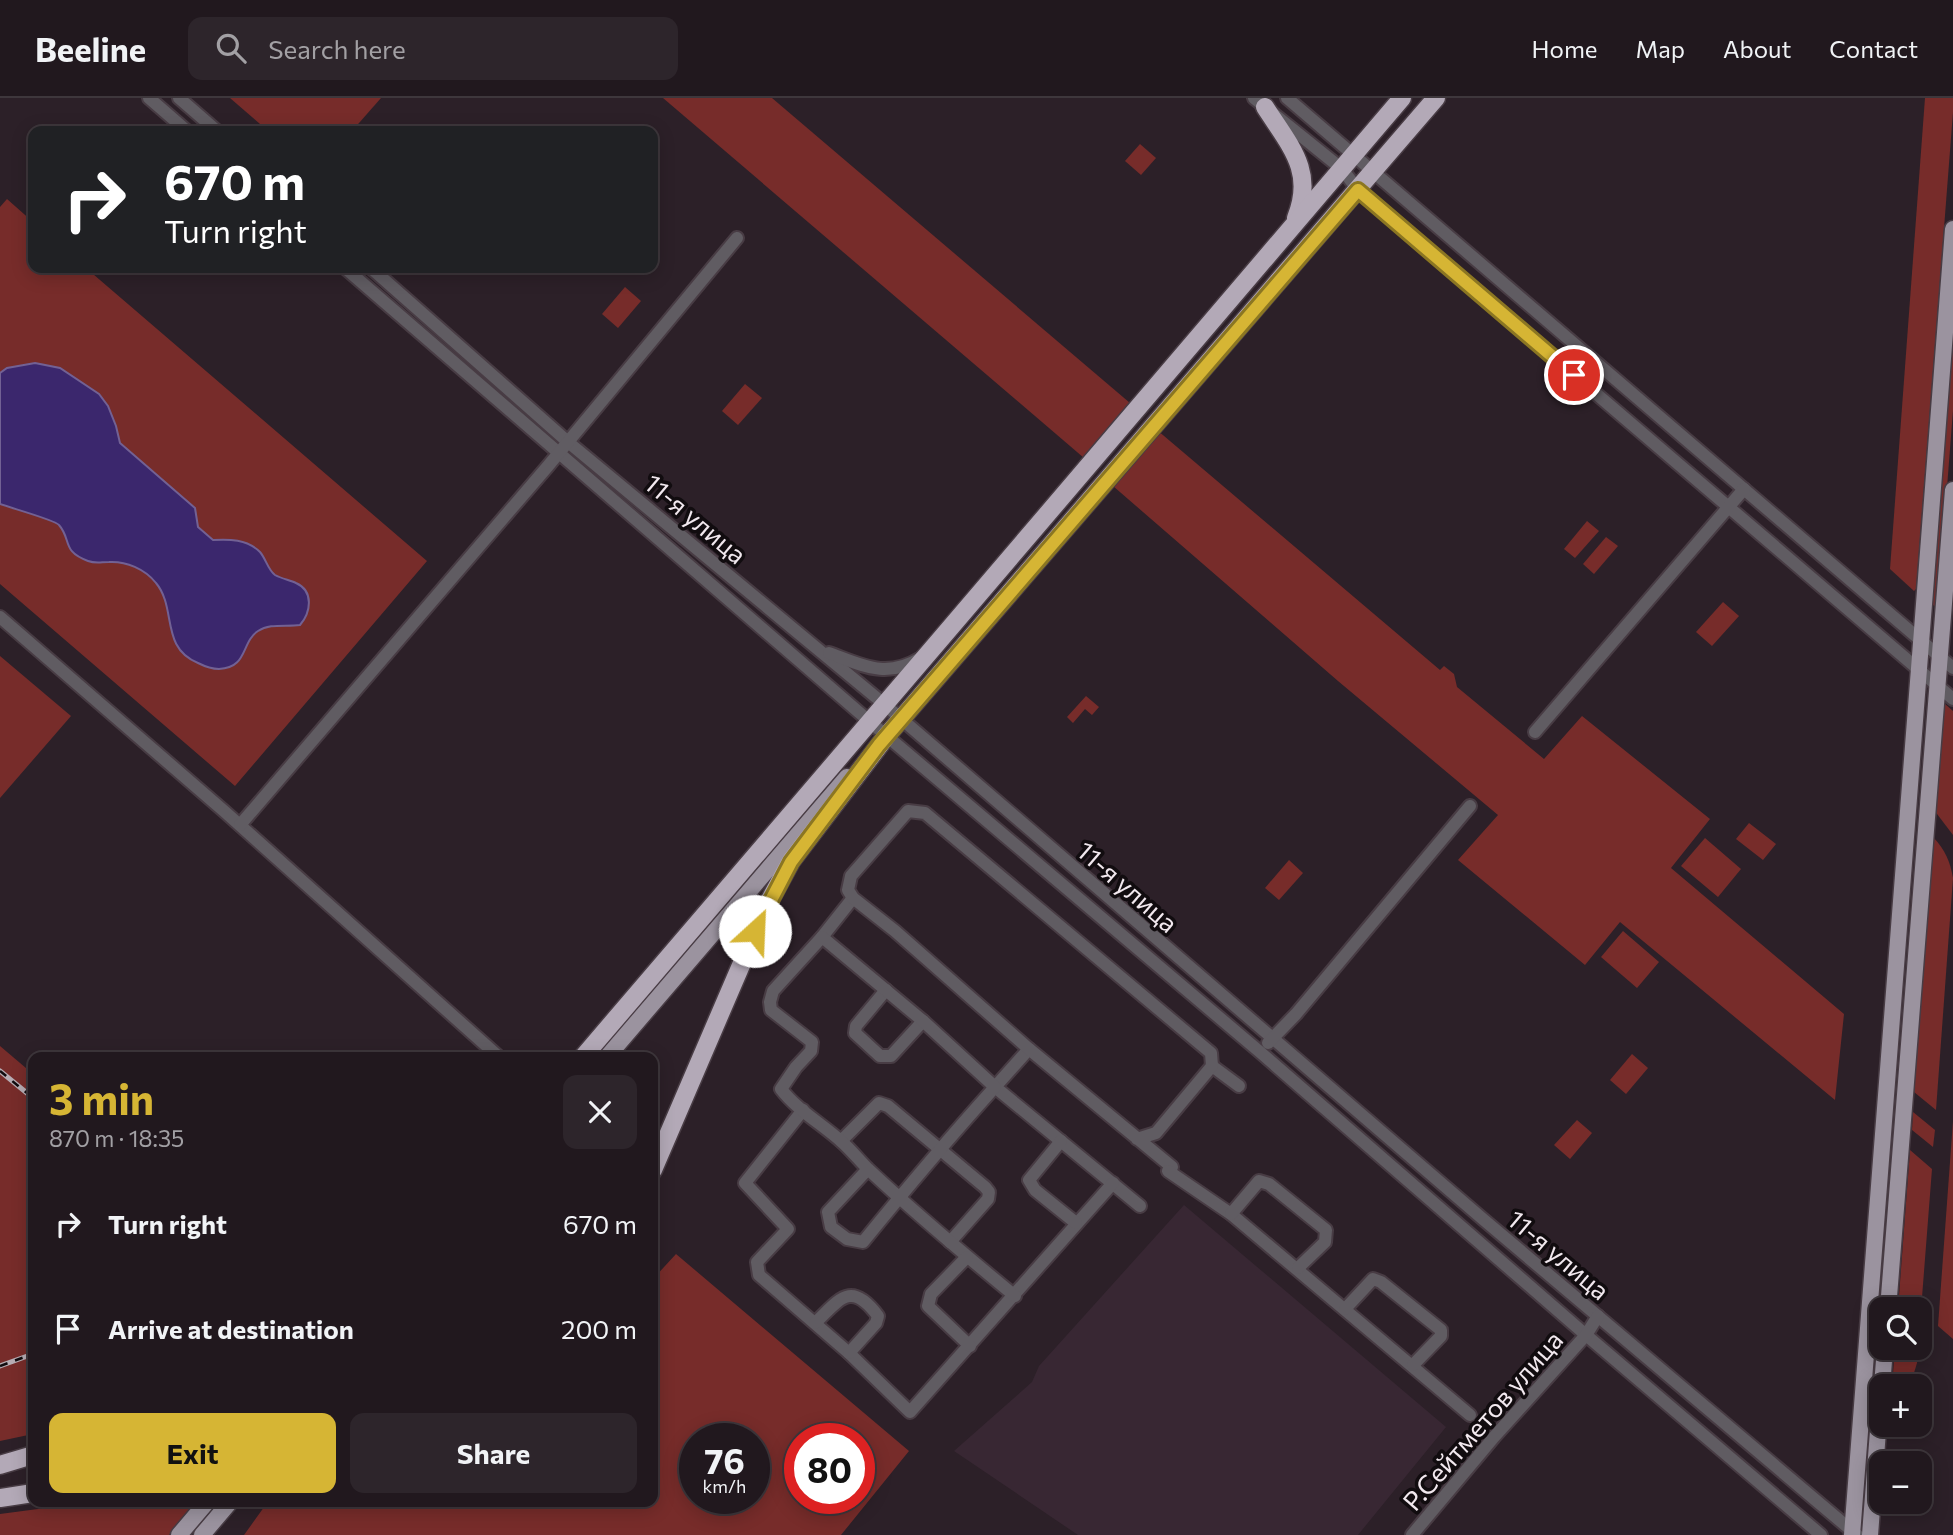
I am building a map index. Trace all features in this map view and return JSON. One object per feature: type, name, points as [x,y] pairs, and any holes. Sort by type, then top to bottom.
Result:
[{"type":"highway","points":[[587,1052],[1402,98]]},
{"type":"highway","points":[[658,1158],[766,907],[791,862],[883,740],[1436,98]]},
{"type":"highway","points":[[1260,103],[1300,164],[1305,186],[1302,203],[1292,228]]},
{"type":"highway","points":[[0,1465],[28,1457]]},
{"type":"highway","points":[[0,1498],[28,1494]]},
{"type":"main road","points":[[1854,1533],[1953,229]]},
{"type":"main road","points":[[1889,1297],[1953,490]]},
{"type":"main road","points":[[611,1052],[824,801],[883,740]]},
{"type":"main road","points":[[1870,1535],[1878,1437]]},
{"type":"main road","points":[[179,1535],[203,1507]]},
{"type":"main road","points":[[202,1535],[226,1507]]},
{"type":"street","points":[[149,98],[181,126]]},
{"type":"street","points":[[179,98],[211,126]]},
{"type":"street","points":[[1287,98],[1953,668]]},
{"type":"street","points":[[1260,103],[1342,169],[1358,190],[1953,699]]},
{"type":"street","points":[[240,825],[568,442],[737,238]]},
{"type":"street","name":"11-я улица","points":[[351,273],[869,721],[883,740],[1260,1052],[1821,1535]]},
{"type":"street","name":"11-я улица","points":[[377,273],[568,442],[884,704],[1272,1039],[1854,1533]]},
{"type":"street","points":[[1535,732],[1744,489]]},
{"type":"street","points":[[0,617],[240,825],[493,1052]]},
{"type":"street","points":[[818,649],[860,664],[889,670],[907,666],[927,654]]},
{"type":"street","points":[[1260,1052],[1314,993],[1470,806]]},
{"type":"street","points":[[1239,1086],[1212,1066],[1210,1053],[925,813],[908,811],[851,876],[848,890],[853,898],[895,931],[1170,1169],[1298,1268],[1470,1415]]},
{"type":"street","points":[[853,898],[773,991],[771,1010],[812,1042],[811,1051],[781,1088],[868,1169],[1015,1296]]},
{"type":"street","points":[[822,937],[923,1021],[995,1087],[1140,1206]]},
{"type":"street","points":[[886,990],[856,1026],[855,1033],[880,1056],[891,1056],[923,1021]]},
{"type":"street","points":[[868,1169],[828,1212],[831,1227],[847,1239],[863,1242],[939,1149],[1029,1049]]},
{"type":"street","points":[[1137,1139],[1156,1133],[1212,1066]]},
{"type":"street","points":[[841,1141],[879,1103],[888,1106],[985,1187],[989,1192],[988,1199],[950,1241]]},
{"type":"street","points":[[803,1111],[745,1183],[788,1229],[757,1262],[759,1275],[849,1353],[910,1412],[1113,1183]]},
{"type":"street","points":[[1061,1141],[1029,1180],[1035,1190],[1076,1223]]},
{"type":"street","points":[[1231,1214],[1259,1181],[1269,1184],[1326,1230],[1325,1242],[1298,1268]]},
{"type":"street","points":[[967,1257],[931,1294],[928,1306],[970,1346]]},
{"type":"street","points":[[1345,1309],[1373,1279],[1381,1282],[1441,1330],[1441,1336],[1413,1365]]},
{"type":"street","points":[[815,1324],[840,1298],[848,1294],[856,1295],[878,1316],[876,1323],[849,1353]]},
{"type":"street","name":"Р.Сейтметов улица","points":[[1412,1535],[1494,1437],[1586,1335],[1598,1316]]},
{"type":"shaded area","points":[[230,98],[381,98],[356,126],[262,126]]},
{"type":"shaded area","points":[[663,98],[772,98],[1130,403],[1084,458]]},
{"type":"shaded area","points":[[1925,98],[1953,98],[1953,112],[1914,591],[1890,569]]},
{"type":"shaded area","points":[[1140,144],[1156,158],[1141,175],[1125,161]]},
{"type":"shaded area","points":[[7,199],[28,218],[28,273],[92,273],[427,561],[235,786],[0,584],[0,207]]},
{"type":"shaded area","points":[[625,287],[641,301],[618,328],[602,314]]},
{"type":"shaded area","points":[[1953,331],[1953,410],[1938,604],[1934,606],[1932,603]]},
{"type":"shaded area","points":[[35,363],[60,368],[99,394],[108,406],[120,443],[195,508],[198,527],[213,540],[249,544],[260,552],[275,575],[302,587],[309,602],[307,614],[300,625],[273,626],[258,631],[249,641],[240,659],[228,668],[216,669],[203,665],[186,656],[178,648],[162,593],[146,574],[122,563],[88,561],[70,549],[63,530],[56,523],[0,504],[0,373],[7,368]]},
{"type":"shaded area","points":[[745,384],[762,398],[738,425],[722,411]]},
{"type":"shaded area","points":[[1157,430],[1440,670],[1444,666],[1454,674],[1457,687],[1544,759],[1582,716],[1710,819],[1671,868],[1844,1014],[1835,1100],[1620,922],[1585,965],[1458,860],[1498,815],[1113,486]]},
{"type":"shaded area","points":[[1587,521],[1599,531],[1575,558],[1564,549]]},
{"type":"shaded area","points":[[1606,537],[1618,546],[1594,574],[1583,564]]},
{"type":"shaded area","points":[[1723,602],[1739,616],[1712,646],[1696,632]]},
{"type":"shaded area","points":[[0,656],[71,716],[0,798]]},
{"type":"shaded area","points":[[1086,696],[1099,707],[1092,715],[1085,709],[1073,723],[1067,717]]},
{"type":"shaded area","points":[[1945,704],[1953,711],[1953,835],[1934,810]]},
{"type":"shaded area","points":[[1749,823],[1776,844],[1763,860],[1736,839]]},
{"type":"shaded area","points":[[1705,838],[1741,869],[1718,897],[1681,866]]},
{"type":"shaded area","points":[[1934,838],[1946,856],[1953,878],[1936,1110],[1914,1092]]},
{"type":"shaded area","points":[[1289,860],[1303,873],[1279,900],[1265,888]]},
{"type":"shaded area","points":[[1623,931],[1659,962],[1637,988],[1601,957]]},
{"type":"shaded area","points":[[0,1046],[28,1070],[28,1435],[0,1441]]},
{"type":"shaded area","points":[[1632,1054],[1648,1068],[1626,1094],[1610,1080]]},
{"type":"shaded area","points":[[1913,1112],[1935,1130],[1933,1147],[1912,1130]]},
{"type":"shaded area","points":[[1577,1120],[1592,1133],[1570,1159],[1554,1145]]},
{"type":"shaded area","points":[[1953,1121],[1953,1339],[1938,1326]]},
{"type":"shaded area","points":[[1910,1150],[1932,1169],[1922,1297],[1899,1297]]},
{"type":"shaded area","points":[[1184,1205],[1446,1427],[1358,1535],[1078,1535],[954,1451],[1032,1382],[1039,1366]]},
{"type":"shaded area","points":[[676,1254],[909,1451],[875,1493],[875,1423],[784,1423],[784,1514],[858,1514],[841,1535],[244,1535],[264,1507],[658,1507],[658,1274]]},
{"type":"shaded area","points":[[1894,1360],[1917,1360],[1914,1374],[1893,1374]]},
{"type":"shaded area","points":[[53,1507],[194,1507],[169,1535],[0,1535],[0,1514]]},
{"type":"railway","points":[[0,1071],[28,1094]]},
{"type":"railway","points":[[0,1366],[28,1356]]},
{"type":"route","points":[[755,931],[791,862],[879,745],[1358,190],[1574,375]]}]
